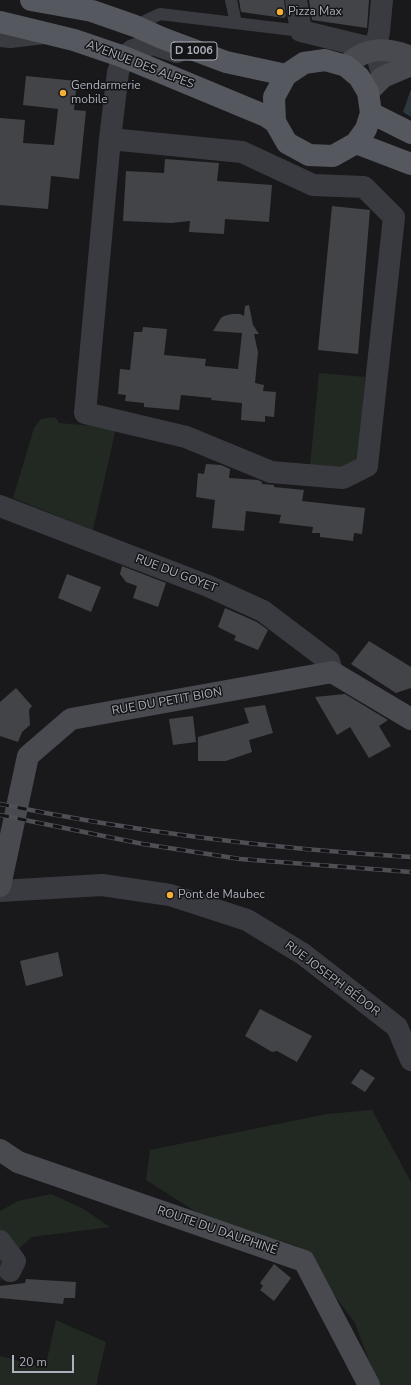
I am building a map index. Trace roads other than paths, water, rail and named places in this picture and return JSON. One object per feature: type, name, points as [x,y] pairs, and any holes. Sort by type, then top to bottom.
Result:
[{"type":"main road","name":"D 1006","points":[[31,0],[92,11],[226,62],[286,75]]},
{"type":"main road","name":"AVENUE DES ALPES","points":[[0,22],[45,32],[124,56],[266,116],[275,122]]},
{"type":"main road","points":[[325,60],[346,66],[359,77],[369,102],[366,129],[356,143],[333,156],[308,155],[287,143],[275,122],[274,97],[286,75],[304,63],[325,60]]},
{"type":"main road","points":[[369,102],[411,133]]},
{"type":"main road","points":[[356,143],[411,164]]},
{"type":"street","points":[[296,0],[300,31],[375,49],[401,53],[411,57]]},
{"type":"street","points":[[382,0],[379,32],[375,49],[383,77]]},
{"type":"street","points":[[0,36],[10,37],[45,32]]},
{"type":"street","points":[[110,139],[242,152],[313,185],[364,188],[394,217],[368,466],[343,478],[271,472],[186,437],[85,413],[110,139],[118,72],[124,56],[134,50],[153,44],[187,55],[205,55]]},
{"type":"street","points":[[346,66],[359,55],[375,49]]},
{"type":"street","points":[[369,102],[383,77],[411,64]]},
{"type":"street","name":"RUE DU GOYET","points":[[0,506],[208,586],[263,611],[329,661],[332,672]]},
{"type":"street","points":[[332,672],[411,719]]},
{"type":"street","name":"RUE DU PETIT BION","points":[[0,886],[28,756],[71,719],[332,672]]},
{"type":"street","name":"RUE JOSEPH BÉDOR","points":[[0,891],[102,885],[170,895],[247,920],[303,954],[397,1028],[411,1060]]},
{"type":"street","name":"ROUTE DU DAUPHINÉ","points":[[0,1150],[18,1162],[304,1261],[369,1385]]},
{"type":"street","points":[[0,1241],[15,1261],[10,1271]]},
{"type":"lane","points":[[232,0],[236,23]]},
{"type":"lane","points":[[134,26],[160,14],[300,31]]},
{"type":"railway","points":[[0,804],[102,823],[204,838],[359,854],[411,857]]},
{"type":"railway","points":[[0,815],[143,844],[240,859],[411,872]]},
{"type":"place","name":"Pizza Max","points":[[280,12]]},
{"type":"place","name":"Gendarmerie mobile","points":[[63,93]]},
{"type":"place","name":"Pont de Maubec","points":[[170,895]]}]
